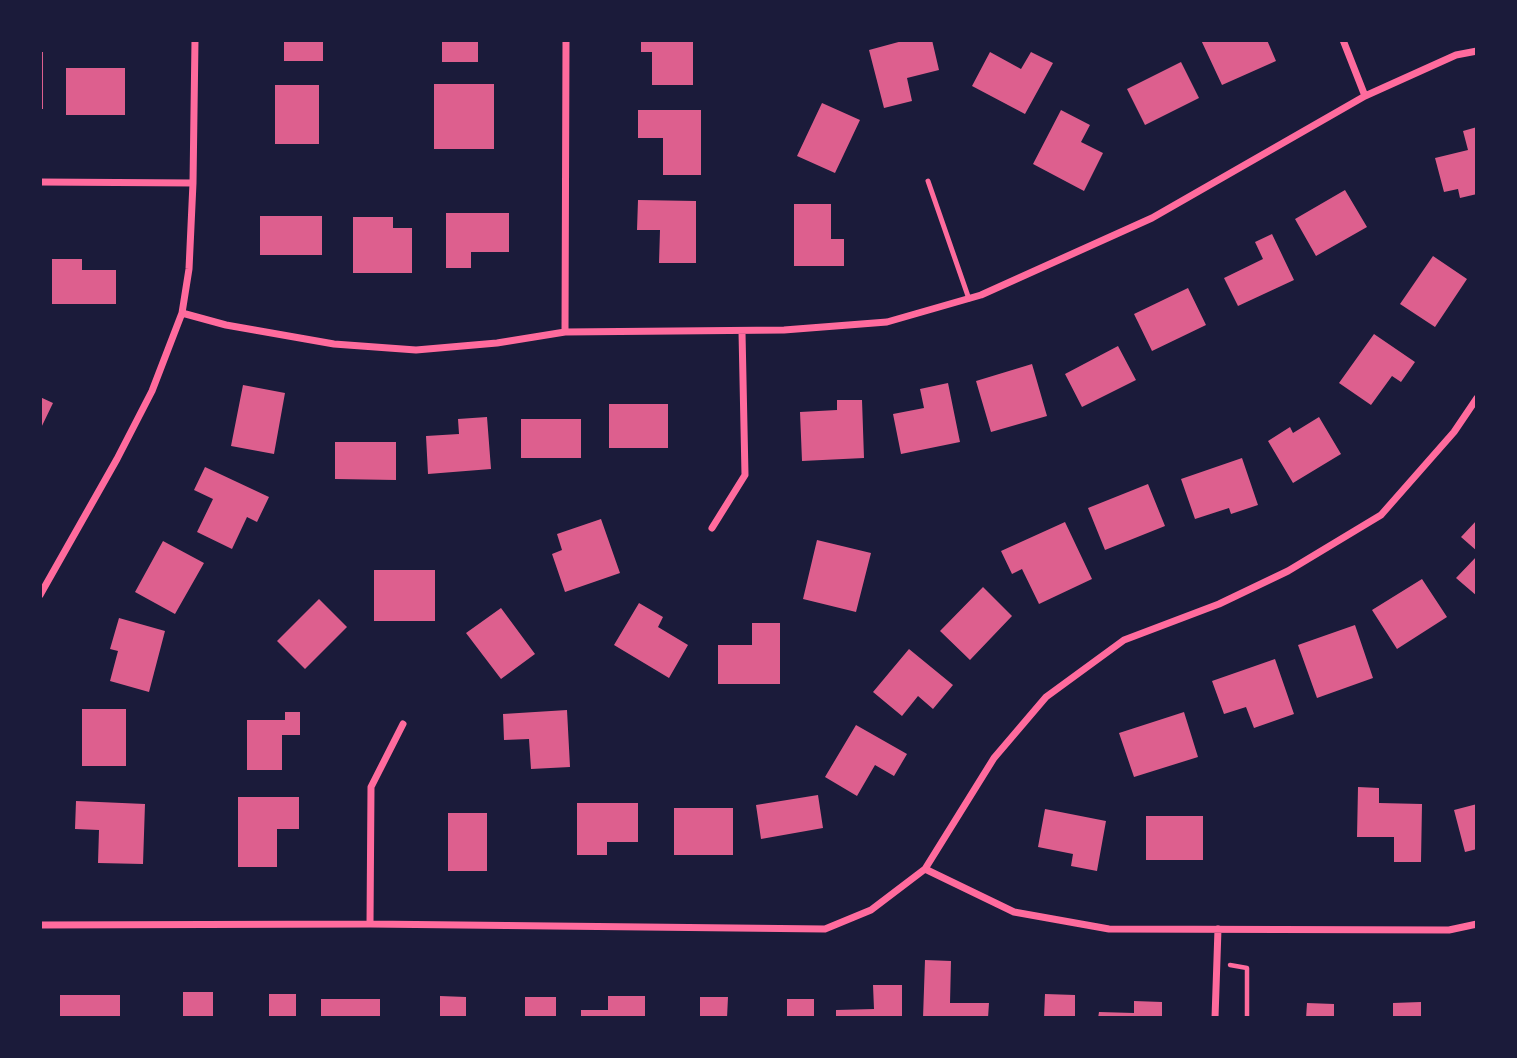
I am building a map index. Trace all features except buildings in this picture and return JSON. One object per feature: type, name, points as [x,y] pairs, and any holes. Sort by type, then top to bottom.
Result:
[{"type":"street","points":[[40,595],[146,403],[182,313],[189,269],[195,40]]},
{"type":"street","points":[[565,332],[566,40]]},
{"type":"street","points":[[1343,40],[1365,96]]},
{"type":"street","points":[[182,313],[226,325],[334,344],[416,350],[497,343],[565,332],[742,332],[887,322],[969,299],[1152,218],[1365,96],[1456,55],[1477,51]]},
{"type":"street","points":[[40,182],[193,183]]},
{"type":"street","points":[[712,528],[745,475],[742,332]]},
{"type":"street","points":[[40,925],[370,924],[825,929],[871,910],[925,869],[994,758],[1046,697],[1124,640],[1219,604],[1288,571],[1381,515],[1454,432],[1477,398]]},
{"type":"street","points":[[370,924],[371,787],[403,724]]},
{"type":"street","points":[[925,869],[1014,912],[1109,929],[1449,930],[1477,924]]},
{"type":"street","points":[[1214,1018],[1219,929]]},
{"type":"lane","points":[[928,181],[969,299]]},
{"type":"path","points":[[1216,962],[1247,968],[1247,1018]]}]
